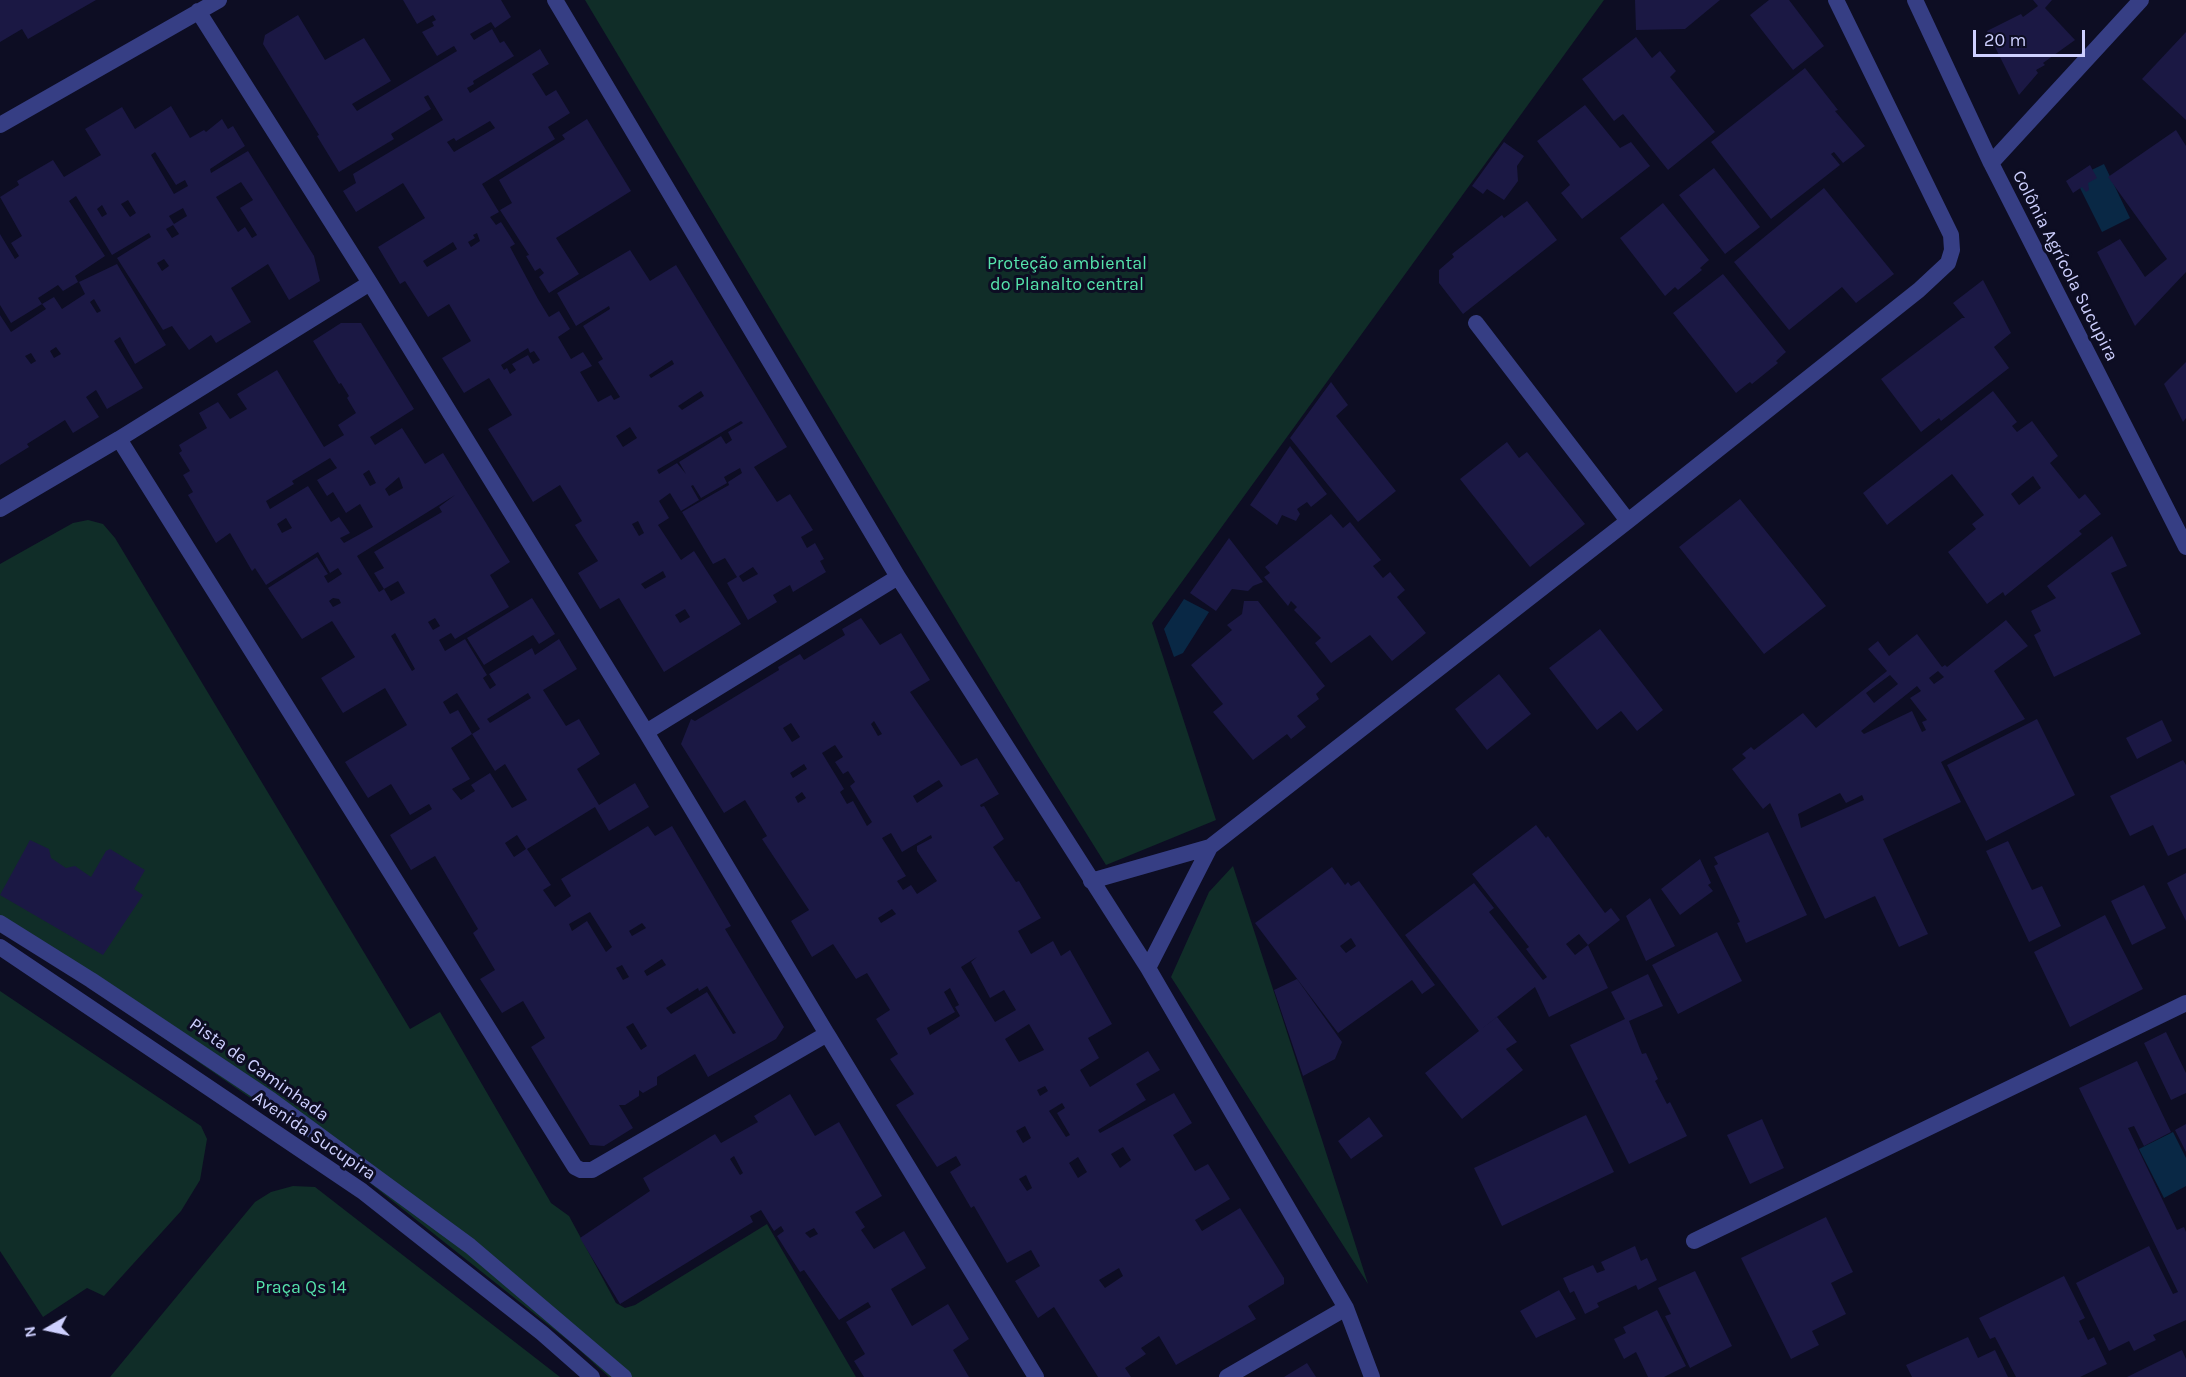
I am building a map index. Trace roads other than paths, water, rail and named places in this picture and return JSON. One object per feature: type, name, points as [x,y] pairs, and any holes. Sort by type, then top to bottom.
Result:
[{"type":"street","points":[[0,125],[219,0]]},
{"type":"street","points":[[555,0],[898,578],[1148,968],[1346,1308],[1372,1377]]},
{"type":"street","points":[[1091,881],[1210,847],[1920,291],[1948,263],[1952,250],[1951,235],[1836,0]]},
{"type":"street","name":"Colônia Agrícola Sucupira","points":[[1915,0],[1990,163],[2186,547]]},
{"type":"street","points":[[1990,163],[2141,0]]},
{"type":"street","points":[[198,11],[370,283],[646,732],[1036,1377]]},
{"type":"street","points":[[0,509],[119,439],[370,283]]},
{"type":"street","points":[[1476,323],[1628,521]]},
{"type":"street","points":[[119,439],[575,1167],[580,1170],[592,1170],[827,1034]]},
{"type":"street","points":[[646,732],[898,578]]},
{"type":"street","points":[[1148,968],[1210,847]]},
{"type":"street","name":"Pista de Caminhada","points":[[0,924],[91,980],[271,1100],[470,1246],[624,1377]]},
{"type":"street","name":"Avenida Sucupira","points":[[0,947],[362,1191],[516,1312],[592,1377]]},
{"type":"street","points":[[1694,1241],[2186,1003]]},
{"type":"street","points":[[1227,1377],[1346,1308]]},
{"type":"water","points":[[2104,164],[2130,218],[2102,232],[2075,178]]},
{"type":"water","points":[[1184,599],[1209,612],[1183,653],[1174,657],[1164,629]]},
{"type":"water","points":[[2173,1132],[2186,1158],[2186,1186],[2164,1198],[2139,1149]]},
{"type":"park label","name":"Proteção ambiental do Planalto central","points":[[1067,274]]},
{"type":"park label","name":"Praça Qs 14","points":[[301,1288]]}]
